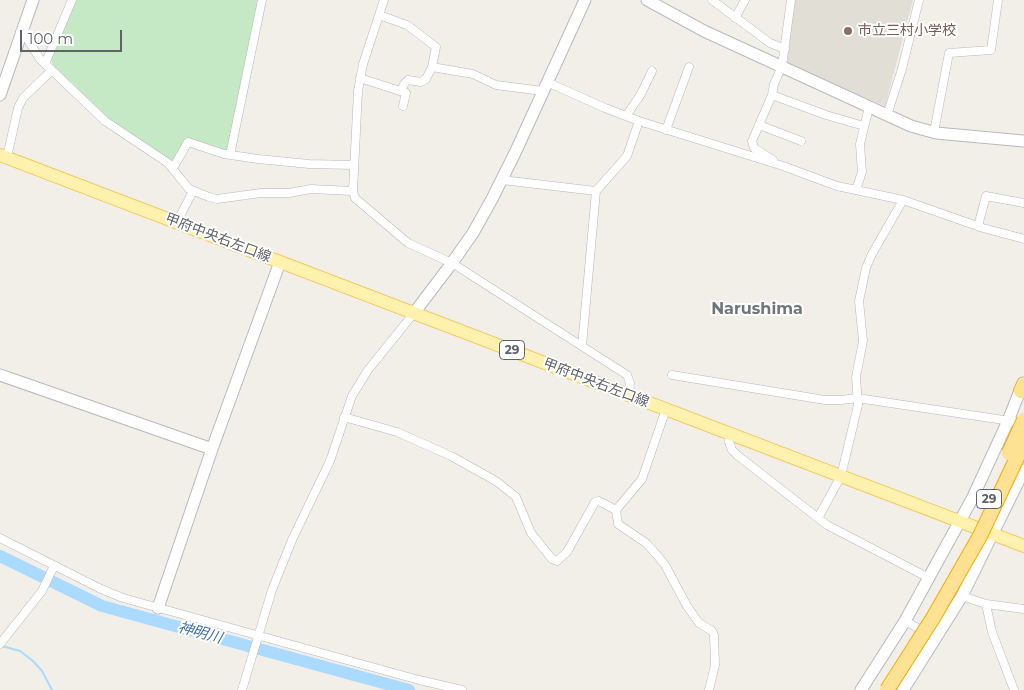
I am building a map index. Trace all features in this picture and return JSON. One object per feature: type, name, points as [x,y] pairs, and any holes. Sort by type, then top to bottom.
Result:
[{"type":"highway","name":"29","points":[[956,578],[985,507],[1024,421]]},
{"type":"highway","name":"29","points":[[887,690],[915,647],[980,536],[1024,443]]},
{"type":"main road","name":"甲府中央右左口線","points":[[4,156],[1024,546]]},
{"type":"street","points":[[0,95],[20,32],[33,0]]},
{"type":"street","points":[[45,64],[72,0]]},
{"type":"street","points":[[230,155],[262,0]]},
{"type":"street","points":[[384,0],[363,64],[358,91],[353,191],[355,198],[408,243],[452,263],[627,375],[630,383],[629,395]]},
{"type":"street","points":[[242,690],[257,638],[292,540],[330,461],[352,396],[359,382],[414,313],[473,233],[502,180],[585,0]]},
{"type":"street","points":[[647,0],[704,30],[911,126],[934,132],[1024,141]]},
{"type":"street","points":[[712,0],[770,43],[784,49]]},
{"type":"street","points":[[735,18],[746,0]]},
{"type":"street","points":[[783,166],[754,148],[752,141],[782,66],[791,0]]},
{"type":"street","points":[[887,115],[902,69],[919,0]]},
{"type":"street","points":[[934,132],[949,53],[991,50],[998,0]]},
{"type":"street","points":[[379,15],[407,25],[436,47],[432,67],[426,79],[421,82],[408,80],[401,91]]},
{"type":"street","points":[[20,32],[26,37],[45,64],[105,121],[168,163],[189,189],[193,191],[217,199],[261,193],[289,193],[311,189],[353,191]]},
{"type":"street","points":[[432,67],[472,74],[496,85],[545,86],[639,121],[783,166],[837,186],[904,200],[978,226],[1024,239]]},
{"type":"street","points":[[666,130],[689,67]]},
{"type":"street","points":[[4,156],[18,108],[23,98],[52,70]]},
{"type":"street","points":[[626,116],[642,94],[652,71]]},
{"type":"street","points":[[360,78],[406,93],[403,106]]},
{"type":"street","points":[[772,95],[826,115],[864,126]]},
{"type":"street","points":[[856,190],[862,172],[860,144],[869,107]]},
{"type":"street","points":[[582,346],[596,191],[626,156],[639,121]]},
{"type":"street","points":[[759,126],[801,141]]},
{"type":"street","points":[[173,168],[188,142],[230,155],[258,160],[354,165]]},
{"type":"street","points":[[502,180],[596,191]]},
{"type":"street","points":[[177,222],[193,191]]},
{"type":"street","points":[[978,226],[986,196],[1024,203]]},
{"type":"street","points":[[818,518],[842,476],[858,404],[856,377],[863,341],[859,300],[862,285],[872,254],[904,200]]},
{"type":"street","points":[[158,608],[212,449],[280,262]]},
{"type":"street","points":[[0,375],[212,449]]},
{"type":"street","points":[[672,375],[825,400],[857,398],[1008,421],[1024,421]]},
{"type":"street","points":[[861,690],[930,578],[960,522],[1023,386]]},
{"type":"street","points":[[666,409],[642,479],[616,510],[618,524],[658,555],[699,623],[714,634],[715,665],[709,690]]},
{"type":"street","points":[[344,417],[397,432],[451,456],[496,481],[516,497],[531,532],[552,559],[557,561],[567,552],[595,502],[599,500],[616,510]]},
{"type":"street","points":[[730,433],[732,450],[737,455],[828,526],[930,578]]},
{"type":"street","points":[[904,690],[962,596],[1024,470]]},
{"type":"street","points":[[0,538],[53,568],[107,592],[257,638],[462,690]]},
{"type":"street","points":[[1,643],[42,590],[53,568]]},
{"type":"street","points":[[962,596],[986,604],[1024,609]]},
{"type":"street","points":[[986,604],[992,632],[1014,690]]},
{"type":"street","points":[[905,620],[936,639]]},
{"type":"shaded area","name":"市立三村小学校","points":[[794,0],[913,0],[885,106],[786,63]]},
{"type":"green space","points":[[76,0],[259,0],[229,148],[224,151],[186,138],[175,158],[168,160],[110,120],[53,65],[51,59]]},
{"type":"waterway","name":"神明川","points":[[0,556],[102,606],[409,690]]},
{"type":"waterway","points":[[2,646],[20,651],[33,661],[42,671],[52,690]]},
{"type":"place","name":"市立三村小学校","points":[[848,31]]},
{"type":"district","name":"Narushima","points":[[757,309]]}]
